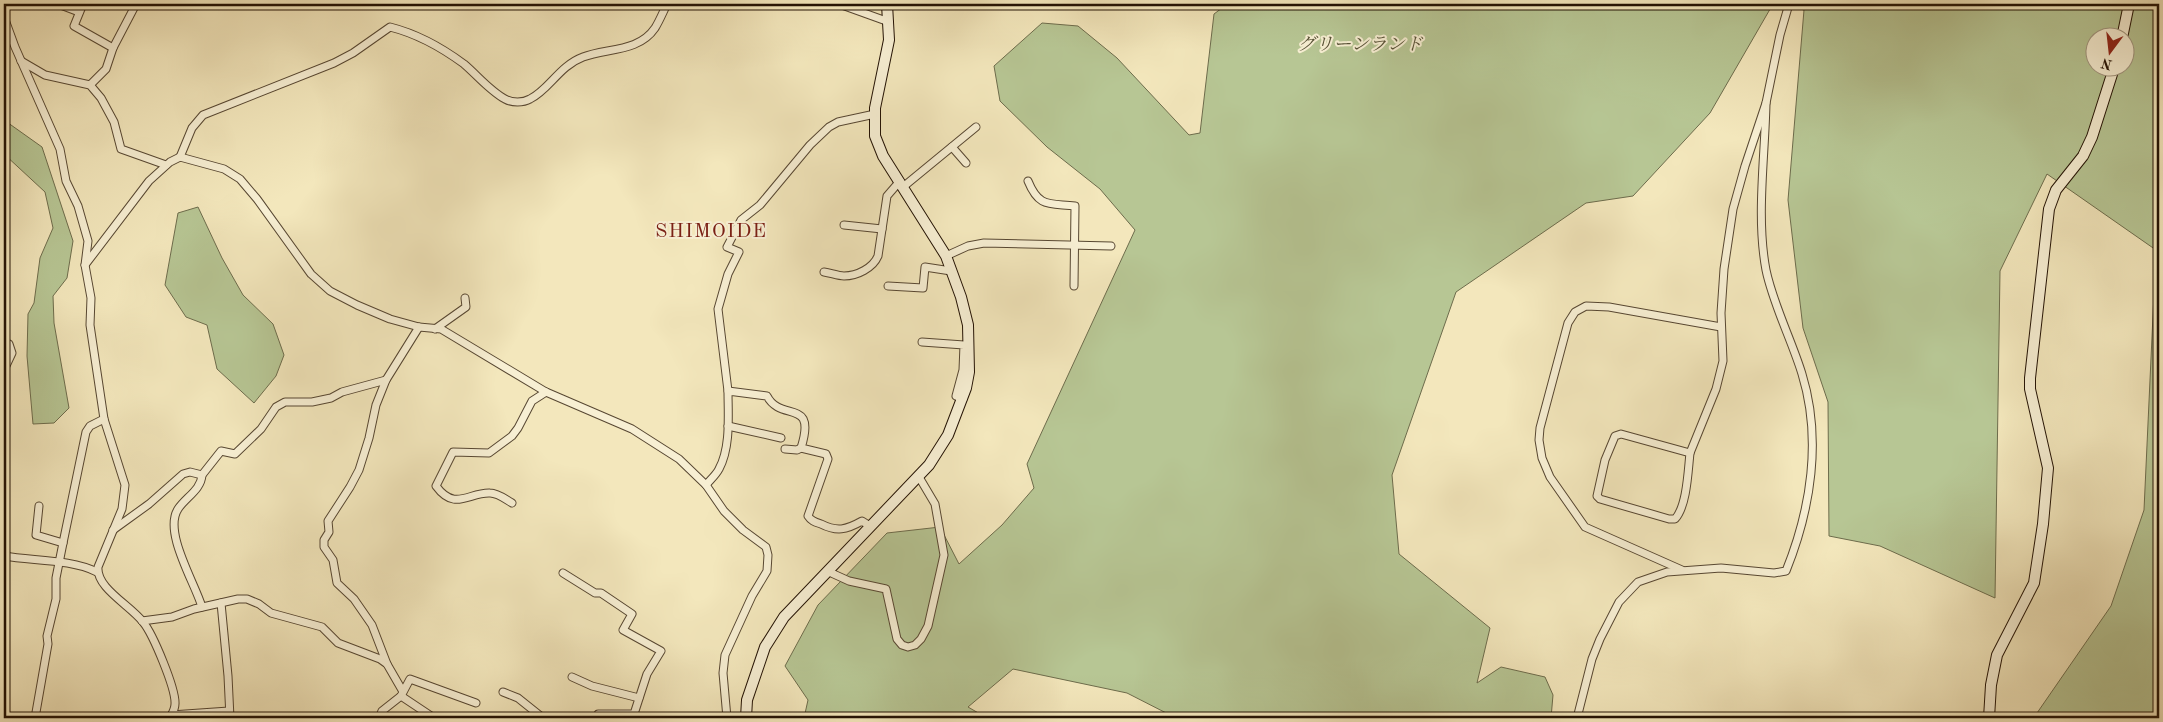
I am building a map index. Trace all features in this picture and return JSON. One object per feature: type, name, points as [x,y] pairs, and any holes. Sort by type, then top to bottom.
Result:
[{"type":"street","points":[[58,4],[79,12]]},
{"type":"street","points":[[83,4],[74,26],[113,48]]},
{"type":"street","points":[[180,158],[192,128],[203,115],[334,63],[353,54],[390,27],[414,33],[436,45],[464,64],[505,99],[518,102],[530,99],[561,70],[583,57],[631,46],[645,38],[655,29],[667,4]]},
{"type":"street","points":[[839,4],[889,22]]},
{"type":"street","points":[[746,718],[747,700],[765,647],[784,617],[919,477],[948,435],[962,400],[969,372],[968,325],[961,297],[946,256],[883,156],[875,136],[874,114],[889,40],[887,4]]},
{"type":"street","points":[[1690,454],[1621,434],[1615,436],[1605,460],[1597,496],[1660,516],[1675,518],[1679,515],[1690,454],[1716,389],[1723,361],[1721,327],[1724,269],[1733,209],[1766,103],[1780,35],[1789,4]]},
{"type":"street","points":[[2124,28],[2129,4]]},
{"type":"street","points":[[90,85],[106,69],[113,48],[135,6]]},
{"type":"street","points":[[4,17],[60,149],[66,180],[78,206],[88,241],[85,265],[91,298],[90,325],[104,419],[124,484],[122,508],[98,567],[98,572],[102,583],[142,621],[160,654],[175,696],[175,705],[171,717],[229,715],[228,676],[221,603]]},
{"type":"street","points":[[21,60],[45,75],[90,85],[108,109],[114,122],[121,150],[166,165]]},
{"type":"street","points":[[1989,718],[1990,685],[1997,655],[2034,583],[2042,534],[2048,468],[2030,388],[2030,378],[2049,209],[2056,190],[2083,156],[2092,137],[2111,78]]},
{"type":"street","points":[[1577,718],[1592,659],[1619,602],[1638,582],[1667,572],[1721,568],[1774,574],[1786,571],[1793,554],[1808,496],[1812,461],[1810,403],[1766,272],[1761,231],[1766,103]]},
{"type":"street","points":[[706,485],[719,469],[728,426],[728,391],[718,309],[728,274],[739,252],[727,247],[733,232],[741,220],[760,205],[810,146],[828,128],[838,122],[874,114]]},
{"type":"street","points":[[824,272],[846,276],[868,268],[875,263],[878,256],[886,196],[976,127]]},
{"type":"street","points":[[952,147],[966,163]]},
{"type":"street","points":[[85,265],[149,181],[166,165],[180,158],[224,169],[240,180],[257,199],[311,274],[330,291],[390,319],[419,327],[440,329],[546,392],[632,429],[679,459],[706,485],[724,511],[743,530],[766,547],[769,562],[725,655],[723,673],[727,718]]},
{"type":"street","points":[[1028,181],[1036,198],[1045,202],[1075,206],[1073,245],[1074,286]]},
{"type":"street","points":[[844,225],[882,229]]},
{"type":"street","points":[[946,256],[968,246],[984,243],[1110,246]]},
{"type":"street","points":[[888,286],[923,288],[925,267],[951,271]]},
{"type":"street","points":[[435,329],[466,307],[465,298]]},
{"type":"street","points":[[1685,571],[1585,527],[1550,477],[1544,464],[1539,440],[1540,428],[1568,323],[1575,312],[1586,306],[1609,307],[1721,327]]},
{"type":"street","points":[[419,327],[386,380],[376,405],[369,438],[359,470],[328,521],[329,532],[324,540],[324,547],[333,560],[337,583],[354,599],[372,625],[402,693],[434,718]]},
{"type":"street","points":[[4,342],[9,344],[12,353],[4,370]]},
{"type":"street","points":[[922,342],[964,345],[963,370],[956,396],[962,400]]},
{"type":"street","points":[[202,607],[182,561],[174,519],[178,509],[202,483],[202,475],[221,451],[235,454],[261,429],[276,407],[285,402],[312,402],[386,380]]},
{"type":"street","points":[[728,391],[767,396],[770,402],[802,416],[806,424],[806,432],[801,448]]},
{"type":"street","points":[[512,504],[501,496],[491,493],[457,500],[440,492],[436,486],[453,452],[489,453],[512,436],[532,401],[546,392]]},
{"type":"street","points":[[35,718],[48,644],[47,636],[56,599],[56,578],[86,432],[90,426],[104,419]]},
{"type":"street","points":[[728,426],[781,438]]},
{"type":"street","points":[[785,450],[801,448],[826,454],[828,459],[808,516],[811,520],[831,529],[841,531],[862,521],[870,526]]},
{"type":"street","points":[[113,530],[149,504],[183,474],[190,472],[202,475]]},
{"type":"street","points":[[827,571],[849,581],[886,589],[897,639],[902,645],[908,647],[916,645],[928,626],[944,555],[935,504],[919,477]]},
{"type":"street","points":[[39,506],[36,535],[63,543]]},
{"type":"street","points":[[4,556],[60,563],[72,562],[98,572]]},
{"type":"street","points":[[563,573],[595,593],[600,593],[632,614],[623,630],[661,651],[647,674],[634,714],[598,714],[597,718]]},
{"type":"street","points":[[142,621],[172,618],[202,607],[238,599],[253,601],[271,613],[322,627],[338,643],[388,664]]},
{"type":"street","points":[[572,677],[592,686],[639,698]]},
{"type":"street","points":[[379,718],[382,711],[402,693],[410,679],[476,703]]},
{"type":"street","points":[[503,692],[518,698],[543,718]]},
{"type":"green space","name":"グリーンランド","points":[[1224,4],[1773,4],[1710,113],[1633,196],[1586,203],[1456,292],[1392,475],[1399,554],[1490,628],[1477,683],[1501,667],[1545,677],[1553,695],[1551,718],[1176,718],[1127,693],[1013,669],[968,707],[987,718],[804,718],[808,700],[785,666],[818,605],[887,533],[940,527],[959,564],[1002,525],[1034,488],[1027,464],[1135,230],[1100,189],[1047,147],[1000,101],[994,66],[1042,23],[1078,26],[1117,58],[1189,135],[1200,133],[1214,14],[1226,5]]},
{"type":"green space","points":[[1781,4],[2159,4],[2159,718],[2036,718],[2037,713],[2111,606],[2144,510],[2156,250],[2047,174],[2000,271],[1995,598],[1880,546],[1829,536],[1828,402],[1803,328],[1788,200],[1804,10]]},
{"type":"green space","points":[[4,120],[42,147],[73,241],[67,278],[53,296],[54,323],[69,408],[54,423],[33,424],[27,356],[28,314],[34,303],[40,258],[53,228],[45,192],[4,154]]},
{"type":"green space","points":[[198,207],[222,258],[243,295],[273,324],[284,355],[276,376],[254,403],[217,369],[207,325],[186,317],[165,285],[178,213]]},
{"type":"district","name":"SHIMOIDE","points":[[711,230]]}]
